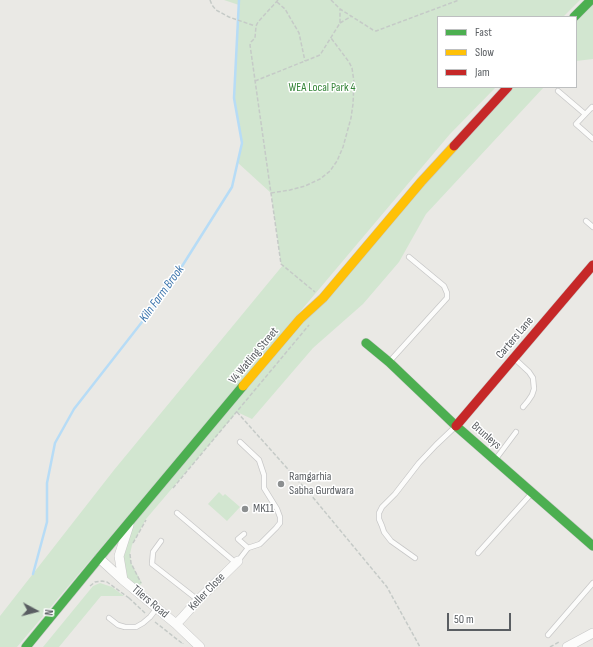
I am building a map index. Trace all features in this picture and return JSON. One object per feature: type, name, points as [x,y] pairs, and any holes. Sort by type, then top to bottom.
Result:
[{"type":"street","points":[[575,16],[591,0]]},
{"type":"street","name":"V4 Watling Street","points":[[26,647],[99,558],[300,320],[323,298],[421,182],[507,88]]},
{"type":"street","name":"Carters Lane","points":[[456,426],[593,265]]},
{"type":"street","name":"Brunleys","points":[[366,343],[389,362],[456,426],[593,546]]},
{"type":"street","points":[[123,580],[119,556],[130,522]]},
{"type":"street","name":"Tilers Road","points":[[99,558],[176,624],[200,647]]},
{"type":"street","name":"Keller Close","points":[[176,624],[237,562]]},
{"type":"street","points":[[567,647],[593,633]]},
{"type":"lane","points":[[558,90],[585,114]]},
{"type":"lane","points":[[593,108],[592,107],[576,124],[593,139]]},
{"type":"lane","points":[[586,221],[593,226]]},
{"type":"lane","points":[[389,362],[447,298],[447,293],[444,286],[409,257]]},
{"type":"lane","points":[[514,358],[529,372],[533,378],[534,389],[532,395],[523,407]]},
{"type":"lane","points":[[415,558],[391,541],[387,536],[379,519],[379,513],[382,507],[395,494],[419,463],[456,426]]},
{"type":"lane","points":[[495,460],[516,432]]},
{"type":"lane","points":[[177,513],[237,562],[248,548],[260,544],[276,528],[280,522],[280,517],[264,488],[264,475],[259,460],[240,442]]},
{"type":"lane","points":[[478,553],[533,492]]},
{"type":"lane","points":[[244,534],[238,539],[248,548]]},
{"type":"lane","points":[[161,541],[153,552],[152,564],[198,600]]},
{"type":"lane","points":[[548,635],[593,583]]},
{"type":"lane","points":[[109,618],[125,627],[136,627],[150,617],[157,608]]},
{"type":"path","points":[[210,0],[216,10],[234,19],[256,26]]},
{"type":"path","points":[[331,0],[340,9],[376,31],[459,0]]},
{"type":"path","points":[[305,61],[299,33],[285,9],[278,1],[258,22],[256,26],[255,38],[250,45],[281,264],[323,298]]},
{"type":"path","points":[[340,9],[340,23]]},
{"type":"path","points":[[255,81],[320,55],[340,23],[352,16]]},
{"type":"path","points":[[271,193],[305,186],[320,179],[330,171],[337,161],[343,147],[351,118],[354,82],[352,68],[349,62],[331,38]]},
{"type":"path","points":[[171,490],[237,412],[311,495],[387,587],[420,647]]},
{"type":"path","points":[[132,545],[146,519]]},
{"type":"path","points":[[89,587],[95,582],[108,582],[129,598],[142,583],[131,563],[131,550]]},
{"type":"green space","name":"WEA Local Park 4","points":[[224,0],[580,0],[564,16],[437,16],[437,88],[495,88],[450,134],[17,647],[0,647],[0,616],[114,470],[283,265],[281,264],[271,193],[237,162],[242,143],[234,98],[239,5]]},
{"type":"green space","points":[[593,0],[593,59],[577,61],[577,16]]},
{"type":"green space","points":[[507,88],[543,88],[426,214],[399,262],[363,304],[313,348],[252,419],[237,412],[146,519],[132,545],[130,554],[131,563],[142,583],[135,590],[123,580],[119,556],[130,522]]},
{"type":"green space","points":[[219,492],[223,496],[225,494],[240,507],[227,521],[208,504]]},
{"type":"green space","points":[[100,583],[112,587],[124,596],[101,596],[59,647],[43,647],[93,586]]},
{"type":"waterway","name":"Kiln Farm Brook","points":[[33,574],[47,522],[47,483],[55,443],[74,409],[167,290],[232,187],[242,143],[234,98],[239,0]]},
{"type":"traffic: fast","points":[[575,16],[591,0]]},
{"type":"traffic: fast","points":[[366,343],[389,362],[456,426],[593,546]]},
{"type":"traffic: fast","points":[[26,647],[243,386]]},
{"type":"traffic: slow","points":[[243,386],[300,319],[323,298],[421,182],[454,146]]},
{"type":"traffic: jam","points":[[454,146],[507,88]]},
{"type":"traffic: jam","points":[[456,426],[593,265]]},
{"type":"place","name":"Ramgarhia Sabha Gurdwara","points":[[281,484]]},
{"type":"place","name":"MK11","points":[[245,509]]}]
